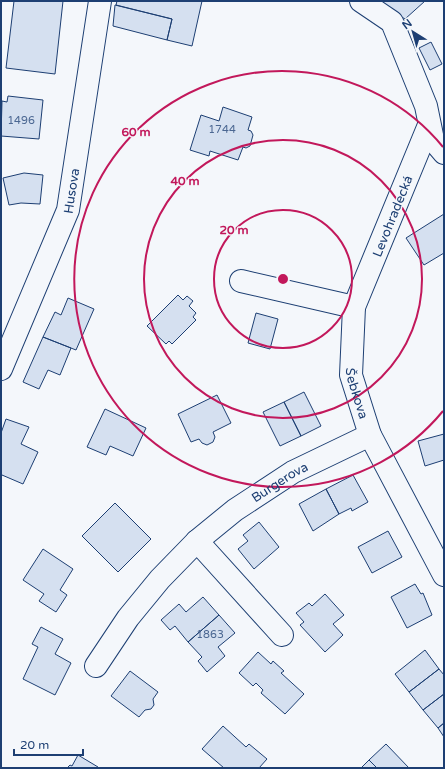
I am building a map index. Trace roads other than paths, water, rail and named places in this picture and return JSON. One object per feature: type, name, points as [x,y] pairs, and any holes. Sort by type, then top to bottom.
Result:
[{"type":"street","name":"Husova","points":[[1,369],[68,210],[100,1]]},
{"type":"street","points":[[361,1],[392,22],[426,106],[433,140],[444,153]]},
{"type":"street","name":"Levohradecká","points":[[354,307],[429,125]]},
{"type":"street","points":[[241,281],[354,307]]},
{"type":"street","name":"Šebkova","points":[[354,307],[351,375],[370,435],[444,575]]},
{"type":"street","name":"Burgerova","points":[[96,666],[128,618],[160,579],[197,541],[235,510],[293,472],[370,435]]},
{"type":"street","points":[[197,541],[282,635]]}]
